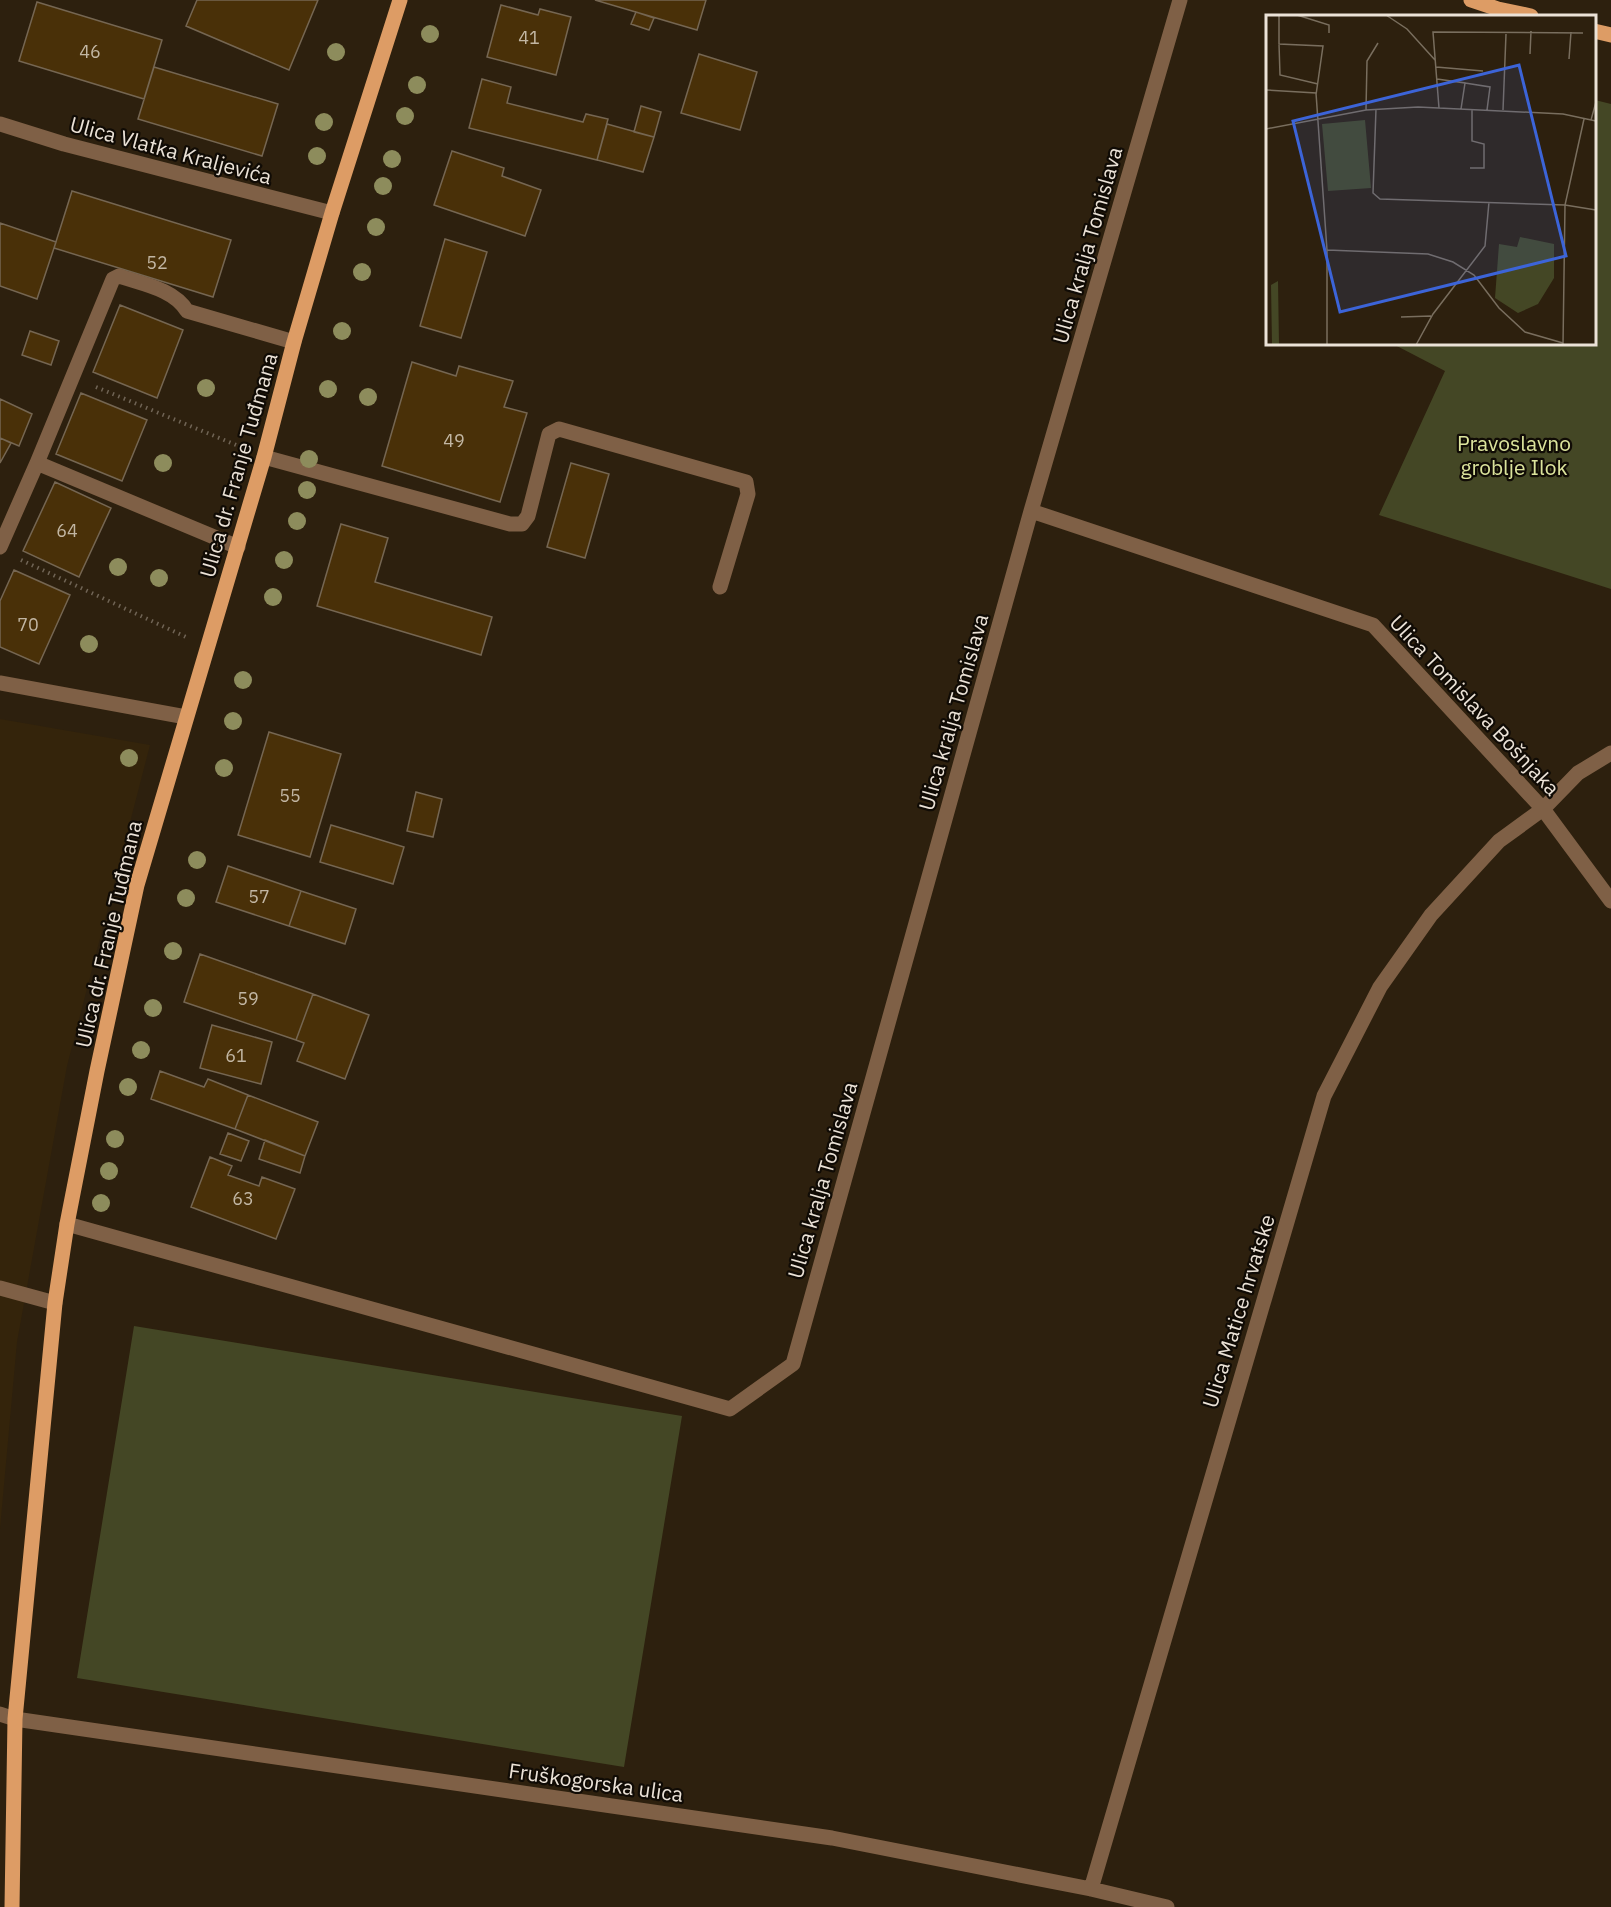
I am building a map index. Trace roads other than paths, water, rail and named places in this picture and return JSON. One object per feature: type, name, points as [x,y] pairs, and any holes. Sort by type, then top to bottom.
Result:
[{"type":"main road","name":"Ulica dr. Franje Tuđmana","points":[[12,1907],[7,1717],[55,1303],[67,1224],[97,1071],[137,885],[238,547],[332,213],[400,0]]},
{"type":"main road","points":[[1471,0],[1526,15]]},
{"type":"main road","points":[[1596,31],[1611,34]]},
{"type":"street","name":"Ulica kralja Tomislava","points":[[67,1224],[730,1408],[793,1364],[1031,511],[1180,0]]},
{"type":"street","name":"Ulica Vlatka Kraljevića","points":[[0,124],[64,144],[332,213]]},
{"type":"street","points":[[5,551],[37,462],[113,279],[119,276],[170,294],[181,301],[187,311],[294,342]]},
{"type":"street","points":[[264,457],[510,525],[522,524],[528,516],[549,434],[559,429],[712,472],[746,482],[748,494],[720,587]]},
{"type":"street","points":[[37,462],[238,547]]},
{"type":"street","name":"Ulica Tomislava Bošnjaka","points":[[1031,511],[1373,625],[1543,809],[1611,901]]},
{"type":"street","points":[[0,683],[186,717]]},
{"type":"street","name":"Ulica Matice hrvatske","points":[[1091,1889],[1324,1096],[1380,987],[1431,915],[1499,841],[1543,809],[1578,773],[1611,753]]},
{"type":"street","points":[[0,1288],[55,1303]]},
{"type":"street","name":"Fruškogorska ulica","points":[[7,1717],[832,1838],[1091,1889],[1167,1907]]},
{"type":"park label","name":"Pravoslavno groblje Ilok","points":[[1514,455]]}]
